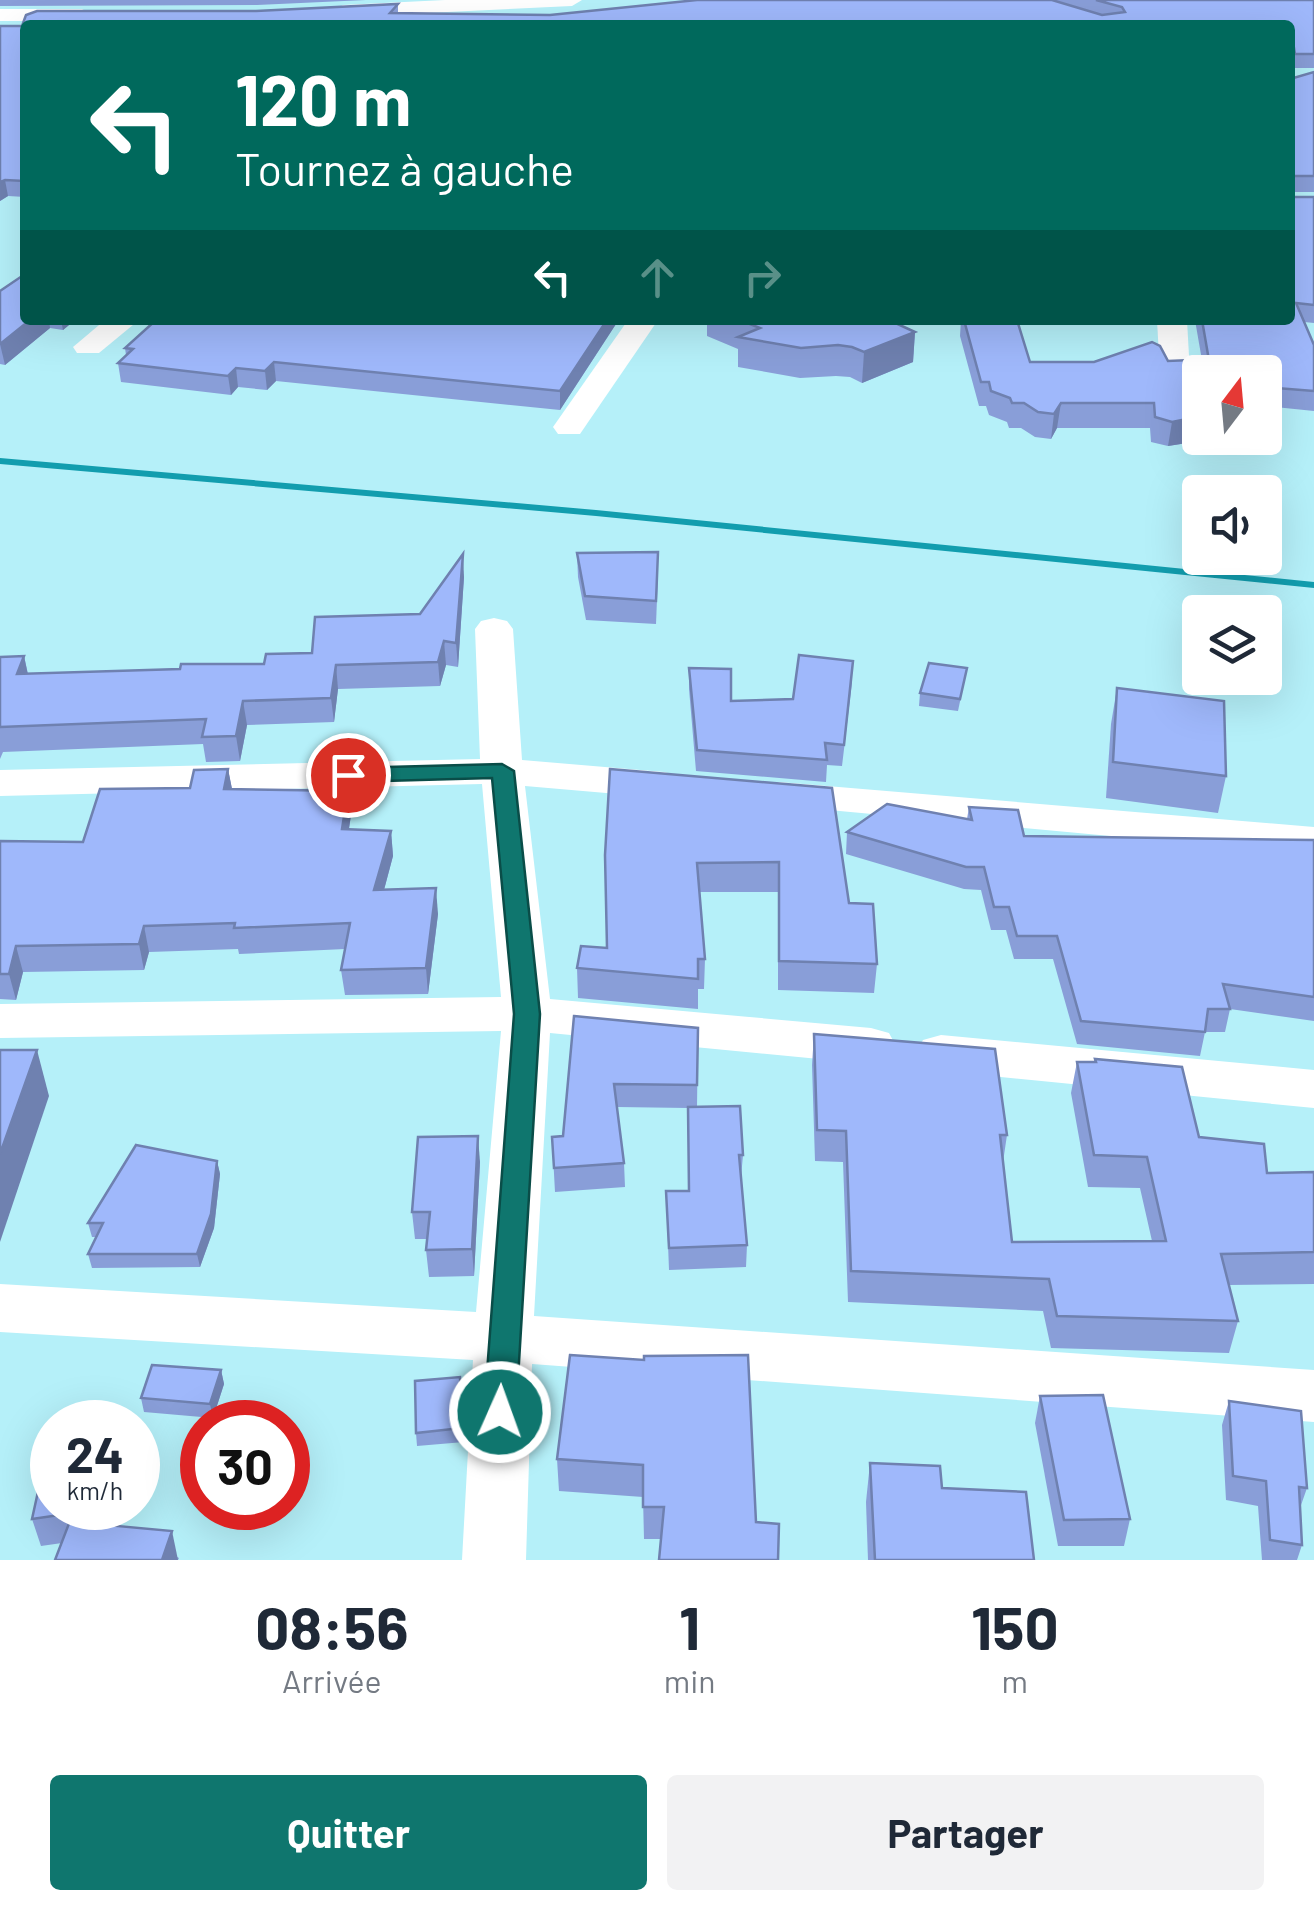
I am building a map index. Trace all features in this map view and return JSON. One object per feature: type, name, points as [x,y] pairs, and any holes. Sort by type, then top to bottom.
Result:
[{"type":"street","points":[[314,12],[572,0]]},
{"type":"street","points":[[0,15],[99,15]]},
{"type":"street","points":[[88,348],[118,325]]},
{"type":"street","points":[[569,427],[640,325]]},
{"type":"street","points":[[1172,325],[1175,374]]},
{"type":"street","points":[[494,629],[502,771],[527,1014],[504,1338],[494,1560]]},
{"type":"street","points":[[0,784],[502,771],[1314,841]]},
{"type":"street","points":[[0,1021],[527,1014],[1314,1088]]},
{"type":"street","points":[[0,1308],[504,1338],[1314,1396]]},
{"type":"building","points":[[697,0],[1052,0],[1102,15],[1125,12],[1122,7],[1096,0],[1314,0],[1314,54],[1295,54],[1295,20],[24,20],[26,15],[37,11],[256,11],[398,4],[390,13],[550,15]]},
{"type":"building","points":[[0,26],[20,26],[20,181],[0,182]]},
{"type":"building","points":[[1314,72],[1314,176],[1295,176],[1295,78]]},
{"type":"building","points":[[1295,197],[1314,197],[1314,305],[1296,303],[1314,345],[1314,391],[1282,388],[1282,355],[1208,355],[1203,325],[1295,325]]},
{"type":"building","points":[[20,277],[20,325],[24,325],[0,344],[0,291]]},
{"type":"building","points":[[150,325],[604,325],[560,391],[274,362],[265,371],[236,368],[228,376],[118,363],[133,349],[125,348]]},
{"type":"building","points":[[752,325],[900,325],[915,332],[864,352],[838,345],[801,348],[738,337],[760,328]]},
{"type":"building","points":[[965,325],[1019,325],[1030,362],[1094,362],[1152,342],[1160,346],[1168,361],[1182,360],[1182,420],[1172,422],[1155,417],[1154,403],[1061,403],[1054,414],[1038,412],[991,391],[989,382],[981,382]]},
{"type":"building","points":[[658,552],[656,601],[585,596],[577,553]]},
{"type":"building","points":[[463,554],[456,643],[444,641],[438,662],[336,665],[331,698],[243,701],[236,736],[202,737],[206,719],[0,727],[0,657],[24,656],[17,674],[180,669],[181,664],[264,664],[266,654],[312,653],[315,617],[420,614]]},
{"type":"building","points":[[799,655],[853,661],[844,745],[825,743],[827,760],[697,750],[689,668],[731,669],[731,701],[793,699]]},
{"type":"building","points":[[929,663],[967,668],[960,699],[920,693]]},
{"type":"building","points":[[1117,688],[1224,701],[1226,776],[1113,762]]},
{"type":"building","points":[[228,769],[224,789],[348,791],[342,829],[391,831],[374,890],[436,888],[426,968],[341,970],[350,923],[234,928],[235,923],[144,926],[139,944],[16,946],[9,974],[0,974],[0,841],[83,842],[100,789],[190,788],[194,770]]},
{"type":"building","points":[[610,769],[832,788],[849,903],[873,904],[877,964],[779,961],[779,862],[697,863],[705,959],[698,959],[698,979],[577,968],[581,946],[607,948],[605,855]]},
{"type":"building","points":[[887,804],[972,820],[969,807],[1018,810],[1024,836],[1314,840],[1314,997],[1223,984],[1230,1009],[1208,1009],[1205,1032],[1081,1021],[1057,936],[1017,936],[1009,907],[994,907],[984,867],[966,867],[847,832]]},
{"type":"building","points":[[574,1016],[698,1028],[697,1085],[614,1084],[624,1163],[554,1168],[552,1137],[563,1136]]},
{"type":"building","points":[[814,1034],[995,1049],[1007,1135],[1000,1135],[1012,1242],[1166,1241],[1147,1157],[1094,1155],[1077,1062],[1096,1062],[1095,1059],[1182,1067],[1199,1137],[1264,1144],[1267,1173],[1314,1172],[1314,1252],[1221,1254],[1238,1321],[1057,1316],[1049,1279],[851,1271],[846,1131],[817,1130]]},
{"type":"building","points":[[0,1050],[37,1050],[0,1154]]},
{"type":"building","points":[[740,1106],[743,1155],[739,1155],[747,1245],[669,1248],[666,1191],[689,1191],[688,1107]]},
{"type":"building","points":[[478,1136],[472,1249],[426,1250],[430,1212],[412,1212],[418,1137]]},
{"type":"building","points":[[136,1145],[217,1161],[211,1214],[197,1254],[88,1254],[103,1223],[88,1223]]},
{"type":"building","points":[[570,1355],[644,1360],[644,1356],[748,1355],[756,1522],[779,1524],[778,1560],[659,1560],[664,1507],[643,1507],[643,1465],[557,1459]]},
{"type":"building","points":[[152,1365],[221,1370],[211,1400],[141,1398]]},
{"type":"building","points":[[460,1377],[462,1428],[416,1433],[415,1381]]},
{"type":"building","points":[[1103,1395],[1130,1519],[1064,1520],[1040,1396]]},
{"type":"building","points":[[1229,1401],[1301,1411],[1307,1488],[1299,1487],[1302,1545],[1270,1540],[1266,1481],[1233,1476]]},
{"type":"building","points":[[870,1463],[940,1466],[942,1488],[1026,1492],[1034,1560],[875,1560]]},
{"type":"building","points":[[66,1530],[172,1531],[162,1560],[55,1560]]},
{"type":"waterway","points":[[0,461],[596,513],[1314,585]]},
{"type":"route","points":[[348,775],[502,771],[527,1014],[500,1412]]}]
